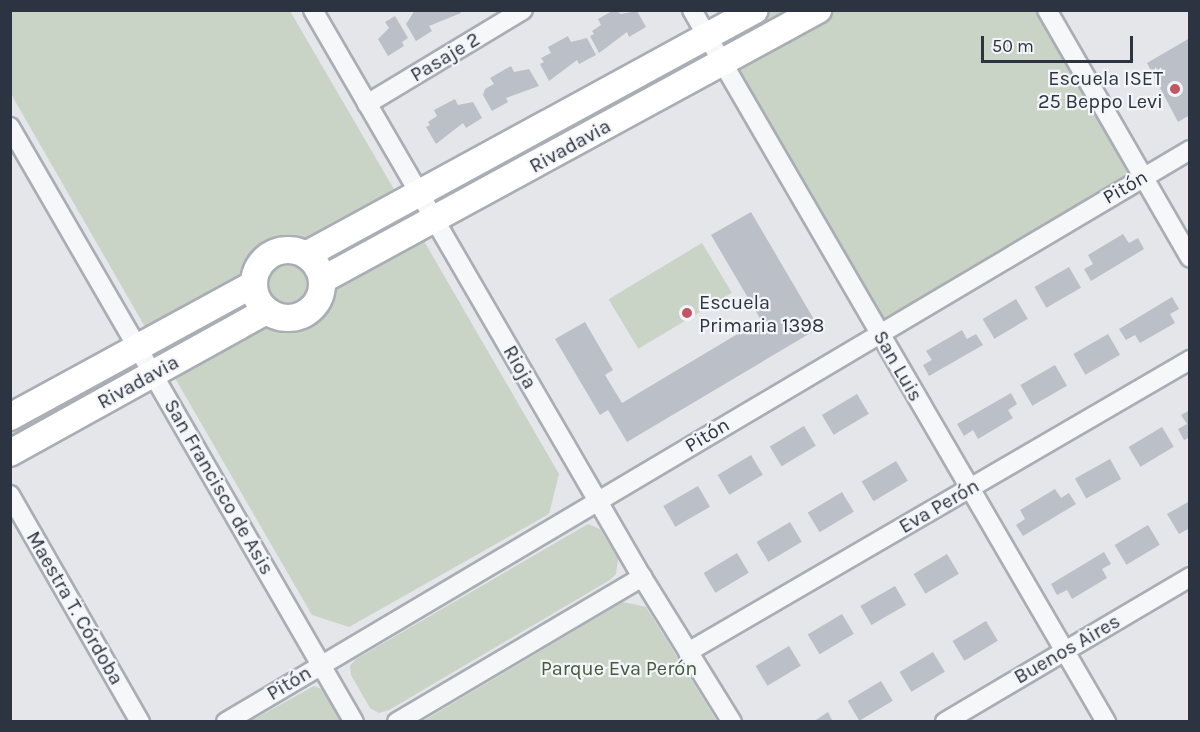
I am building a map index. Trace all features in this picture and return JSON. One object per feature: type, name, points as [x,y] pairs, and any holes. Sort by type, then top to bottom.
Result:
[{"type":"street","name":"Rioja","points":[[313,10],[597,501],[732,722]]},
{"type":"street","name":"Pasaje 2","points":[[367,104],[524,10]]},
{"type":"street","name":"San Luis","points":[[692,10],[1106,722]]},
{"type":"street","name":"Rivadavia","points":[[306,255],[754,10]]},
{"type":"street","name":"Rivadavia","points":[[322,280],[818,10]]},
{"type":"street","points":[[1047,10],[1190,258]]},
{"type":"street","name":"San Francisco de Asis","points":[[10,127],[17,153],[154,374],[354,722]]},
{"type":"street","name":"Pitón","points":[[226,722],[1190,150]]},
{"type":"street","points":[[292,250],[306,255],[314,262],[322,280],[319,298],[310,311],[296,318],[280,318],[266,311],[257,299],[254,284],[256,270],[278,252],[292,250]]},
{"type":"street","name":"Rivadavia","points":[[10,417],[254,284]]},
{"type":"street","name":"Rivadavia","points":[[10,453],[266,311]]},
{"type":"street","name":"Eva Perón","points":[[688,652],[1190,360]]},
{"type":"street","name":"Maestra T. Córdoba","points":[[10,495],[140,722]]},
{"type":"street","points":[[397,722],[642,577]]},
{"type":"street","name":"Buenos Aires","points":[[945,722],[1190,577]]},
{"type":"green space","points":[[11,11],[290,11],[402,203],[755,11],[1047,11],[1143,177],[879,333],[722,63],[417,229],[559,474],[549,514],[349,627],[312,615],[168,366],[11,453],[11,417],[152,339],[11,94]]},
{"type":"green space","points":[[702,243],[732,293],[638,349],[609,299]]},
{"type":"green space","points":[[588,524],[600,529],[618,559],[616,574],[610,580],[389,710],[379,713],[370,708],[351,675],[350,666],[356,659]]},
{"type":"green space","name":"Parque Eva Perón","points":[[623,602],[646,607],[717,721],[423,721]]},
{"type":"green space","points":[[314,686],[327,691],[345,722],[249,722]]},
{"type":"building","points":[[415,10],[460,10],[461,13],[429,26],[432,31],[416,41],[406,24]]},
{"type":"building","points":[[614,10],[621,14],[637,11],[646,27],[629,37],[627,32],[599,53],[590,36],[594,34],[592,31],[601,25],[598,19]]},
{"type":"building","points":[[395,16],[408,38],[402,42],[404,46],[388,56],[378,39],[389,28],[385,22]]},
{"type":"building","points":[[568,36],[571,42],[587,38],[596,55],[579,64],[577,60],[549,81],[540,64],[544,62],[541,58],[551,53],[548,47]]},
{"type":"building","name":"Escuela ISET 25 Beppo Levi","points":[[1190,38],[1190,115],[1178,122],[1147,63]]},
{"type":"building","points":[[511,66],[514,72],[529,69],[539,86],[506,98],[508,102],[492,111],[483,95],[485,89],[494,84],[490,78]]},
{"type":"building","points":[[455,99],[458,105],[473,102],[482,118],[466,128],[463,123],[436,144],[426,127],[430,125],[428,122],[437,116],[434,110]]},
{"type":"building","points":[[751,212],[819,328],[627,442],[608,410],[600,415],[555,339],[585,322],[613,370],[605,375],[622,403],[761,320],[711,235]]},
{"type":"building","points":[[1123,234],[1129,243],[1138,238],[1144,249],[1091,281],[1084,269],[1093,264],[1088,255]]},
{"type":"building","points":[[1069,267],[1081,288],[1046,308],[1034,287]]},
{"type":"building","points":[[1172,297],[1179,309],[1170,314],[1175,323],[1140,343],[1135,335],[1126,340],[1119,329]]},
{"type":"building","points":[[1016,299],[1028,319],[994,339],[983,319]]},
{"type":"building","points":[[962,330],[967,339],[976,334],[983,345],[929,376],[923,365],[932,360],[926,351]]},
{"type":"building","points":[[1108,334],[1120,355],[1085,375],[1073,354]]},
{"type":"building","points":[[1055,365],[1067,386],[1032,406],[1020,385]]},
{"type":"building","points":[[1011,393],[1017,404],[1008,410],[1013,418],[978,439],[973,430],[964,436],[957,424]]},
{"type":"building","points":[[857,394],[869,414],[834,435],[822,415]]},
{"type":"building","points":[[1190,410],[1190,437],[1184,440],[1178,429],[1187,424],[1181,415]]},
{"type":"building","points":[[804,426],[816,446],[782,466],[770,447]]},
{"type":"building","points":[[1162,427],[1174,447],[1140,467],[1129,447]]},
{"type":"building","points":[[751,455],[763,475],[729,495],[718,475]]},
{"type":"building","points":[[1110,459],[1121,479],[1086,499],[1075,478]]},
{"type":"building","points":[[896,461],[908,481],[874,501],[862,482]]},
{"type":"building","points":[[698,486],[710,507],[675,527],[663,506]]},
{"type":"building","points":[[1055,489],[1061,498],[1069,493],[1076,504],[1023,536],[1016,525],[1025,519],[1020,510]]},
{"type":"building","points":[[842,492],[854,512],[820,532],[808,513]]},
{"type":"building","points":[[1190,501],[1190,528],[1179,534],[1167,514]]},
{"type":"building","points":[[790,522],[802,542],[768,562],[757,542]]},
{"type":"building","points":[[1148,525],[1160,545],[1126,565],[1115,545]]},
{"type":"building","points":[[1104,552],[1111,564],[1102,569],[1107,578],[1072,599],[1067,590],[1057,595],[1051,584]]},
{"type":"building","points":[[737,553],[749,573],[715,593],[704,573]]},
{"type":"building","points":[[947,554],[959,574],[925,594],[914,574]]},
{"type":"building","points":[[895,586],[906,605],[871,625],[860,606]]},
{"type":"building","points":[[842,614],[854,634],[820,654],[808,635]]},
{"type":"building","points":[[986,621],[998,641],[964,661],[953,641]]},
{"type":"building","points":[[789,646],[801,666],[767,686],[756,666]]},
{"type":"building","points":[[933,652],[945,672],[911,692],[900,672]]},
{"type":"building","points":[[881,681],[893,701],[859,721],[848,701]]},
{"type":"building","points":[[828,712],[833,722],[813,722]]},
{"type":"place","name":"Escuela ISET 25 Beppo Levi","points":[[1175,89]]},
{"type":"place","name":"Escuela Primaria 1398","points":[[687,313]]}]
